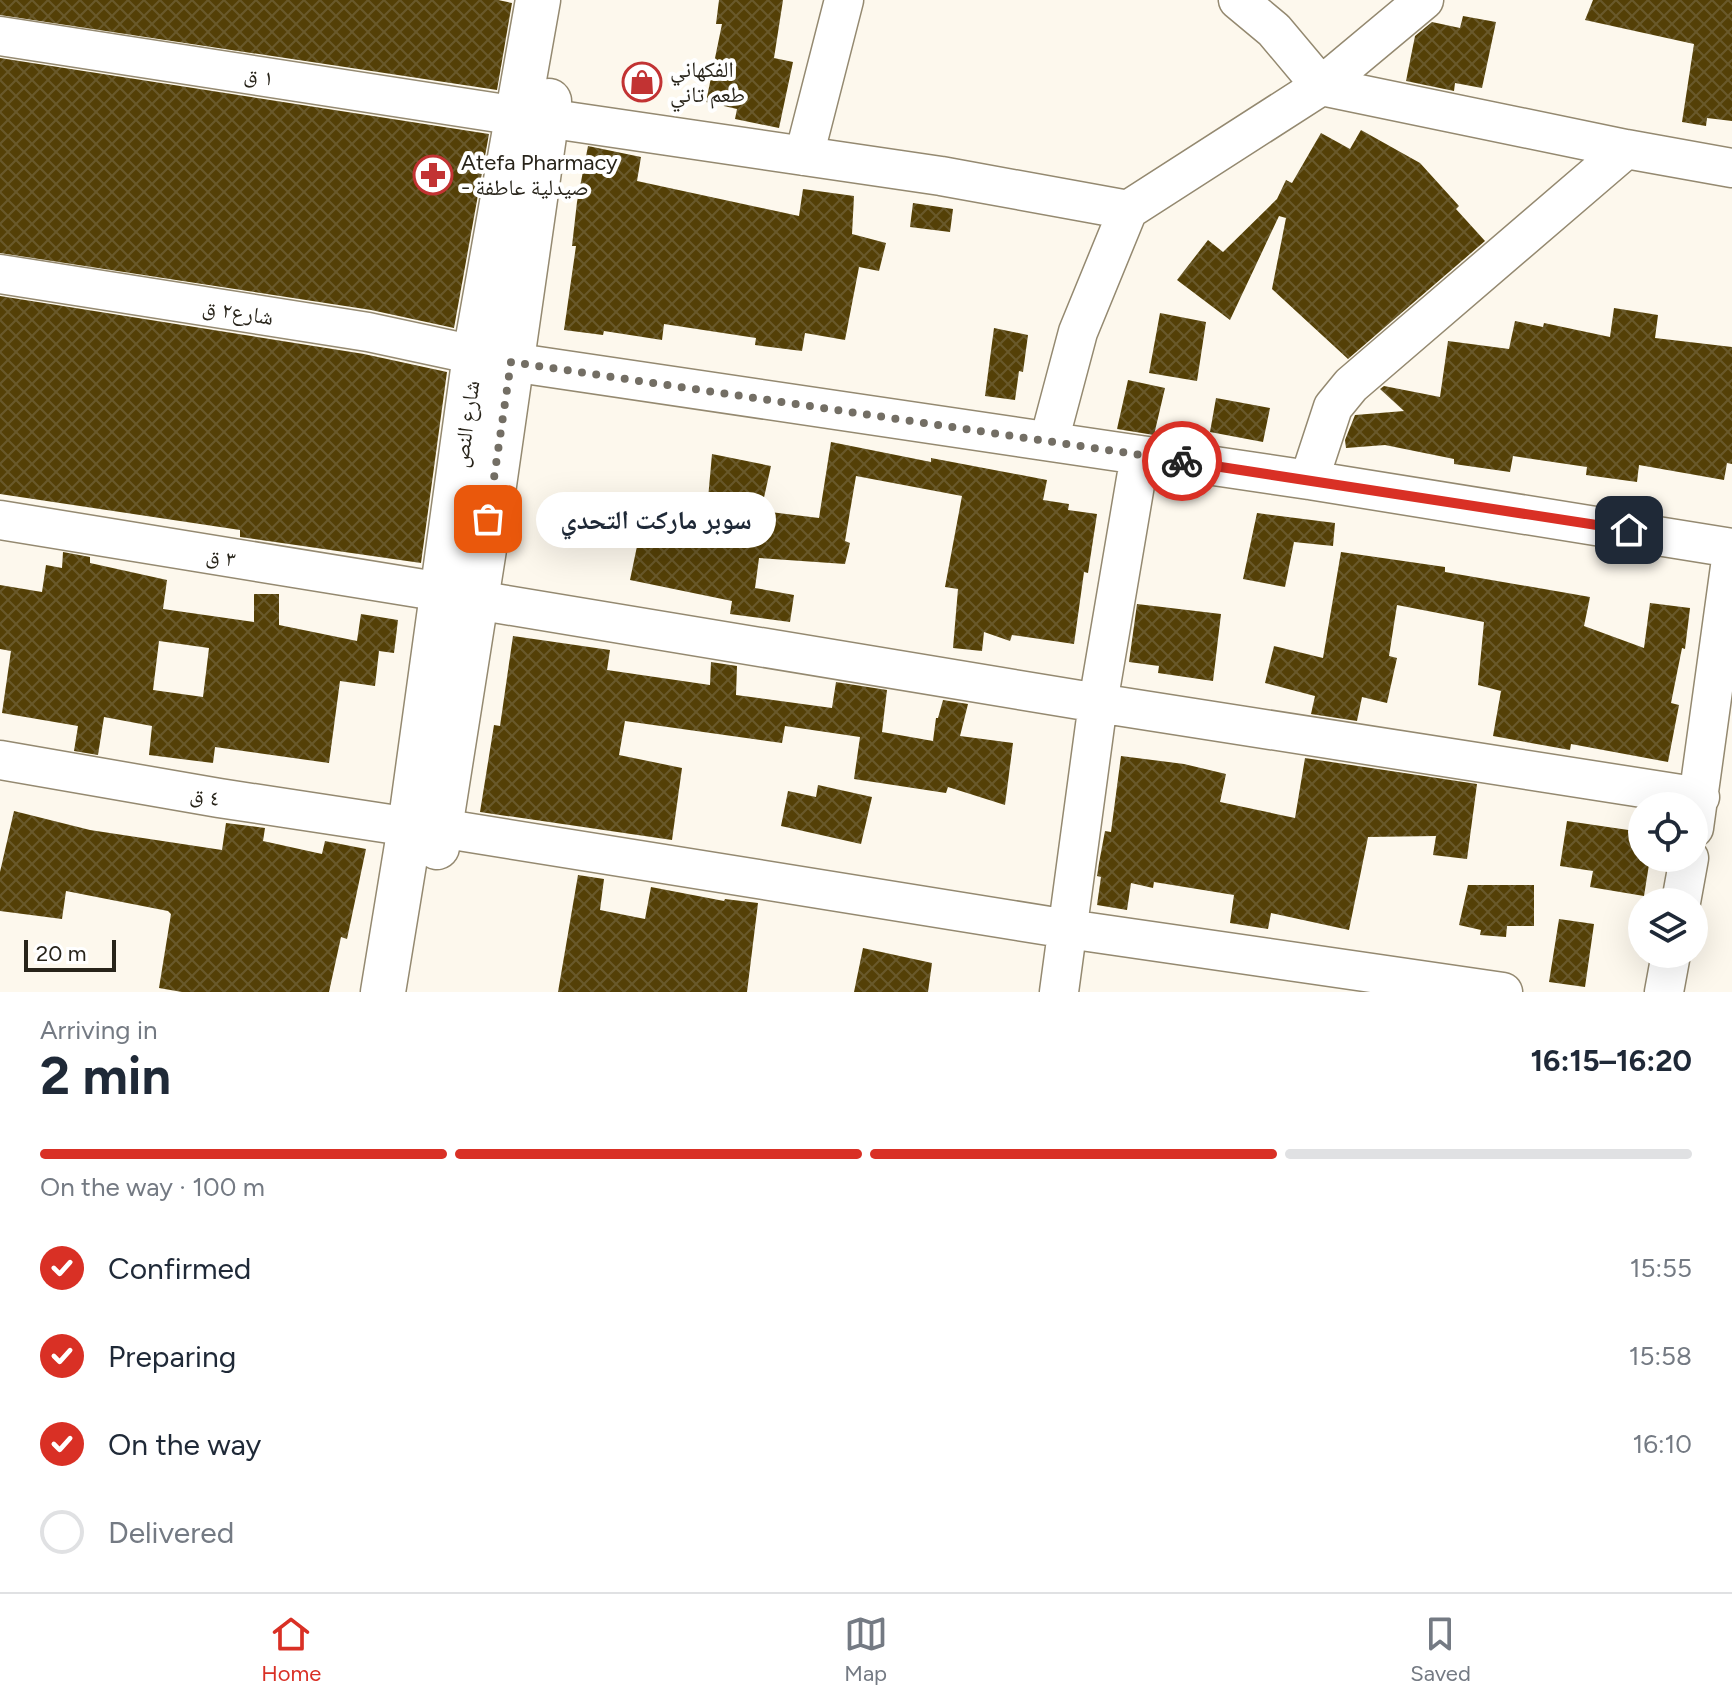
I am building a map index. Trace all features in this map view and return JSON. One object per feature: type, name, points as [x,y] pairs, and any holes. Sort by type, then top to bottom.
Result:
[{"type":"main road","name":"شارع النص","points":[[532,117],[538,0]]},
{"type":"main road","name":"شارع النص","points":[[414,992],[425,828],[493,358],[494,238],[565,0]]},
{"type":"main road","name":"شارع النص","points":[[383,992],[425,828]]},
{"type":"street","points":[[804,156],[844,0]]},
{"type":"street","points":[[1238,0],[1274,30],[1321,86],[1732,168]]},
{"type":"street","points":[[1049,441],[1078,332],[1128,210],[1321,86],[1424,0]]},
{"type":"street","name":"١ ق","points":[[0,36],[941,176],[1128,210]]},
{"type":"street","points":[[1309,480],[1333,407],[1351,385],[1626,149]]},
{"type":"street","name":"شارع٢ ق","points":[[0,274],[368,332],[493,358],[1309,480],[1732,550]]},
{"type":"street","points":[[1059,992],[1098,703],[1140,455]]},
{"type":"street","name":"٣ ق","points":[[0,520],[1098,703],[1628,799]]},
{"type":"street","points":[[1700,792],[1732,550]]},
{"type":"street","name":"٤ ق","points":[[0,760],[219,798],[1068,929],[1503,992]]},
{"type":"street","points":[[1664,992],[1668,968]]},
{"type":"building","points":[[0,0],[498,0],[512,3],[497,90],[0,15]]},
{"type":"building","points":[[719,0],[783,0],[774,58],[793,62],[779,128],[735,119],[737,109],[706,102],[722,24],[716,24]]},
{"type":"building","points":[[1593,0],[1732,0],[1732,121],[1707,118],[1706,126],[1682,122],[1694,44],[1585,20]]},
{"type":"building","points":[[1463,16],[1496,22],[1482,88],[1455,83],[1454,91],[1406,81],[1415,36],[1432,22],[1460,28]]},
{"type":"building","points":[[0,58],[489,134],[454,328],[371,310],[0,253]]},
{"type":"building","points":[[1361,130],[1420,163],[1459,206],[1456,209],[1485,241],[1348,359],[1272,289],[1286,218],[1279,216],[1230,320],[1177,280],[1208,240],[1223,252],[1277,199],[1286,180],[1292,183],[1321,133],[1350,149]]},
{"type":"building","points":[[588,146],[641,157],[637,181],[799,216],[803,189],[854,196],[852,234],[886,243],[879,271],[859,267],[845,340],[805,333],[802,351],[755,345],[756,338],[664,324],[662,340],[604,331],[603,335],[564,330],[576,246],[572,246],[577,202]]},
{"type":"building","points":[[913,203],[953,209],[950,232],[910,227]]},
{"type":"building","points":[[0,296],[364,354],[447,372],[421,563],[240,537],[240,530],[0,494]]},
{"type":"building","points":[[1614,308],[1658,315],[1655,338],[1732,347],[1732,464],[1727,463],[1724,480],[1639,465],[1637,482],[1586,475],[1587,467],[1513,456],[1510,472],[1454,464],[1454,459],[1385,445],[1346,448],[1345,440],[1355,415],[1404,411],[1380,389],[1384,386],[1440,397],[1448,341],[1509,349],[1515,321],[1543,327],[1544,323],[1610,337]]},
{"type":"building","points":[[1160,313],[1206,322],[1197,381],[1149,373]]},
{"type":"building","points":[[994,328],[1028,335],[1015,400],[985,396]]},
{"type":"building","points":[[1128,380],[1165,388],[1154,435],[1117,429]]},
{"type":"building","points":[[1216,398],[1270,408],[1263,442],[1210,432]]},
{"type":"building","points":[[831,442],[1047,480],[1043,500],[1069,504],[1068,510],[1097,514],[1088,573],[1084,572],[1074,644],[1012,635],[1010,641],[984,632],[982,651],[953,648],[958,589],[945,587],[962,496],[856,476],[845,541],[850,543],[845,564],[759,558],[755,588],[794,595],[790,622],[730,614],[732,601],[630,580],[642,522],[696,534],[699,519],[706,521],[712,454],[771,466],[761,511],[819,518]]},
{"type":"building","points":[[1257,513],[1335,523],[1333,546],[1294,542],[1285,587],[1243,579]]},
{"type":"building","points":[[63,552],[90,557],[90,563],[167,580],[163,609],[254,622],[254,594],[279,594],[279,625],[357,641],[361,614],[398,620],[394,653],[379,651],[375,686],[340,681],[329,763],[215,747],[213,763],[149,755],[152,726],[104,717],[98,755],[74,751],[78,726],[2,713],[11,651],[0,649],[0,585],[42,592],[46,565],[62,568]],"holes":[[[159,641],[209,648],[203,697],[153,690]]]},
{"type":"building","points":[[1341,552],[1445,567],[1445,572],[1590,597],[1584,626],[1644,648],[1650,603],[1690,608],[1685,649],[1682,648],[1671,703],[1679,705],[1668,762],[1571,744],[1570,750],[1493,736],[1501,691],[1478,685],[1484,622],[1397,605],[1389,656],[1397,658],[1387,703],[1362,697],[1357,721],[1311,714],[1315,696],[1265,683],[1274,646],[1323,658]]},
{"type":"building","points":[[1137,604],[1221,614],[1213,681],[1158,673],[1159,666],[1129,662]]},
{"type":"building","points":[[513,636],[610,650],[607,670],[710,685],[711,662],[737,666],[736,695],[832,708],[836,682],[887,690],[882,732],[933,741],[936,718],[943,700],[968,704],[960,736],[1013,743],[1005,805],[948,787],[946,793],[854,779],[860,737],[785,726],[782,743],[625,721],[619,755],[682,768],[672,840],[480,812],[494,725],[500,726]]},
{"type":"building","points":[[1121,756],[1184,764],[1226,774],[1220,802],[1295,818],[1305,758],[1477,784],[1467,859],[1433,855],[1436,836],[1368,837],[1349,930],[1271,913],[1268,929],[1230,923],[1234,895],[1154,882],[1153,888],[1131,883],[1127,910],[1097,905],[1101,877],[1097,876],[1099,863],[1105,831],[1111,832]]},
{"type":"building","points":[[818,785],[872,797],[861,844],[781,826],[788,791],[816,797]]},
{"type":"building","points":[[14,811],[90,830],[222,850],[226,823],[265,828],[263,841],[322,854],[325,841],[366,849],[347,939],[341,937],[329,992],[182,992],[159,988],[171,914],[168,911],[66,891],[62,919],[0,911],[0,872]]},
{"type":"building","points":[[1567,821],[1628,830],[1628,872],[1648,872],[1645,888],[1628,888],[1628,893],[1590,887],[1593,871],[1560,866]]},
{"type":"building","points":[[578,875],[604,879],[600,910],[645,919],[651,887],[724,901],[758,903],[747,992],[558,992]]},
{"type":"building","points":[[1468,885],[1534,885],[1534,926],[1507,926],[1506,937],[1480,935],[1481,930],[1459,925]]},
{"type":"building","points":[[1559,919],[1594,924],[1585,987],[1549,982]]},
{"type":"building","points":[[863,948],[932,963],[928,992],[854,992]]},
{"type":"way so far","points":[[488,519],[511,362],[1182,461]]},
{"type":"place","name":"الفكهاني طعم تاني","points":[[642,82]]},
{"type":"place","name":"Atefa Pharmacy - صيدلية عاطفة","points":[[433,175]]},
{"type":"place","name":"سوبر ماركت التحدي","points":[[488,519]]},
{"type":"route","points":[[1182,461],[1629,530]]}]
